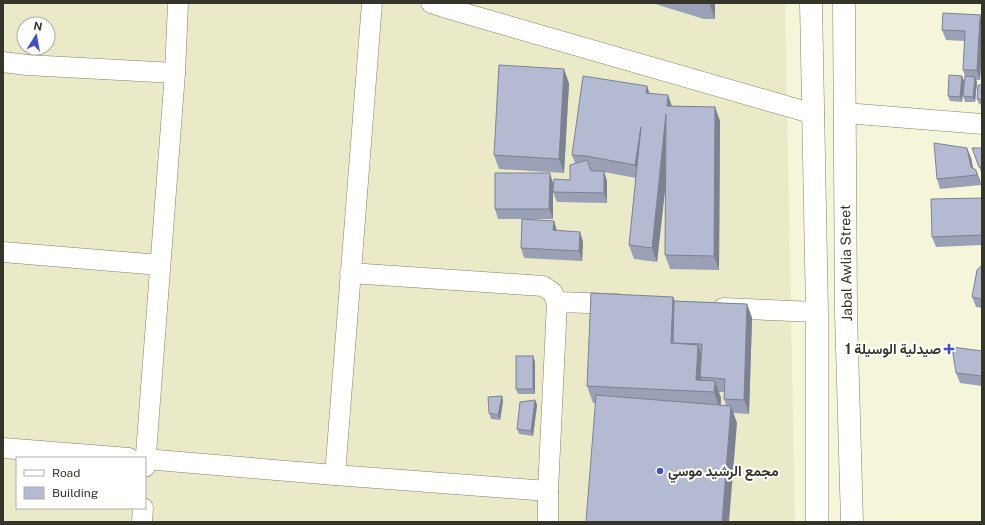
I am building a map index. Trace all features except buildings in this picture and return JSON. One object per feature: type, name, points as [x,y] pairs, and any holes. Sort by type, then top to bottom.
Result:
[{"type":"main road","points":[[811,3],[817,312],[817,522]]},
{"type":"main road","name":"Jabal Awlia Street","points":[[844,3],[846,313],[852,522]]},
{"type":"street","points":[[145,457],[175,73],[178,3]]},
{"type":"street","points":[[335,475],[372,3]]},
{"type":"street","points":[[431,3],[453,7],[814,114]]},
{"type":"street","points":[[3,62],[27,65],[175,73]]},
{"type":"street","points":[[845,113],[982,124]]},
{"type":"street","points":[[3,252],[160,265]]},
{"type":"street","points":[[350,273],[542,286],[552,292],[556,302],[548,522]]},
{"type":"street","points":[[556,302],[635,305]]},
{"type":"street","points":[[706,308],[817,312]]},
{"type":"street","points":[[3,448],[116,457]]},
{"type":"street","points":[[146,459],[548,491]]},
{"type":"street","points":[[142,522],[143,509]]},
{"type":"shaded area","points":[[3,3],[785,3],[795,522],[3,522]]},
{"type":"place","name":"صيدلية الوسيلة 1","points":[[949,349]]},
{"type":"place","name":"مجمع الرشيد موسي","points":[[660,471]]}]
